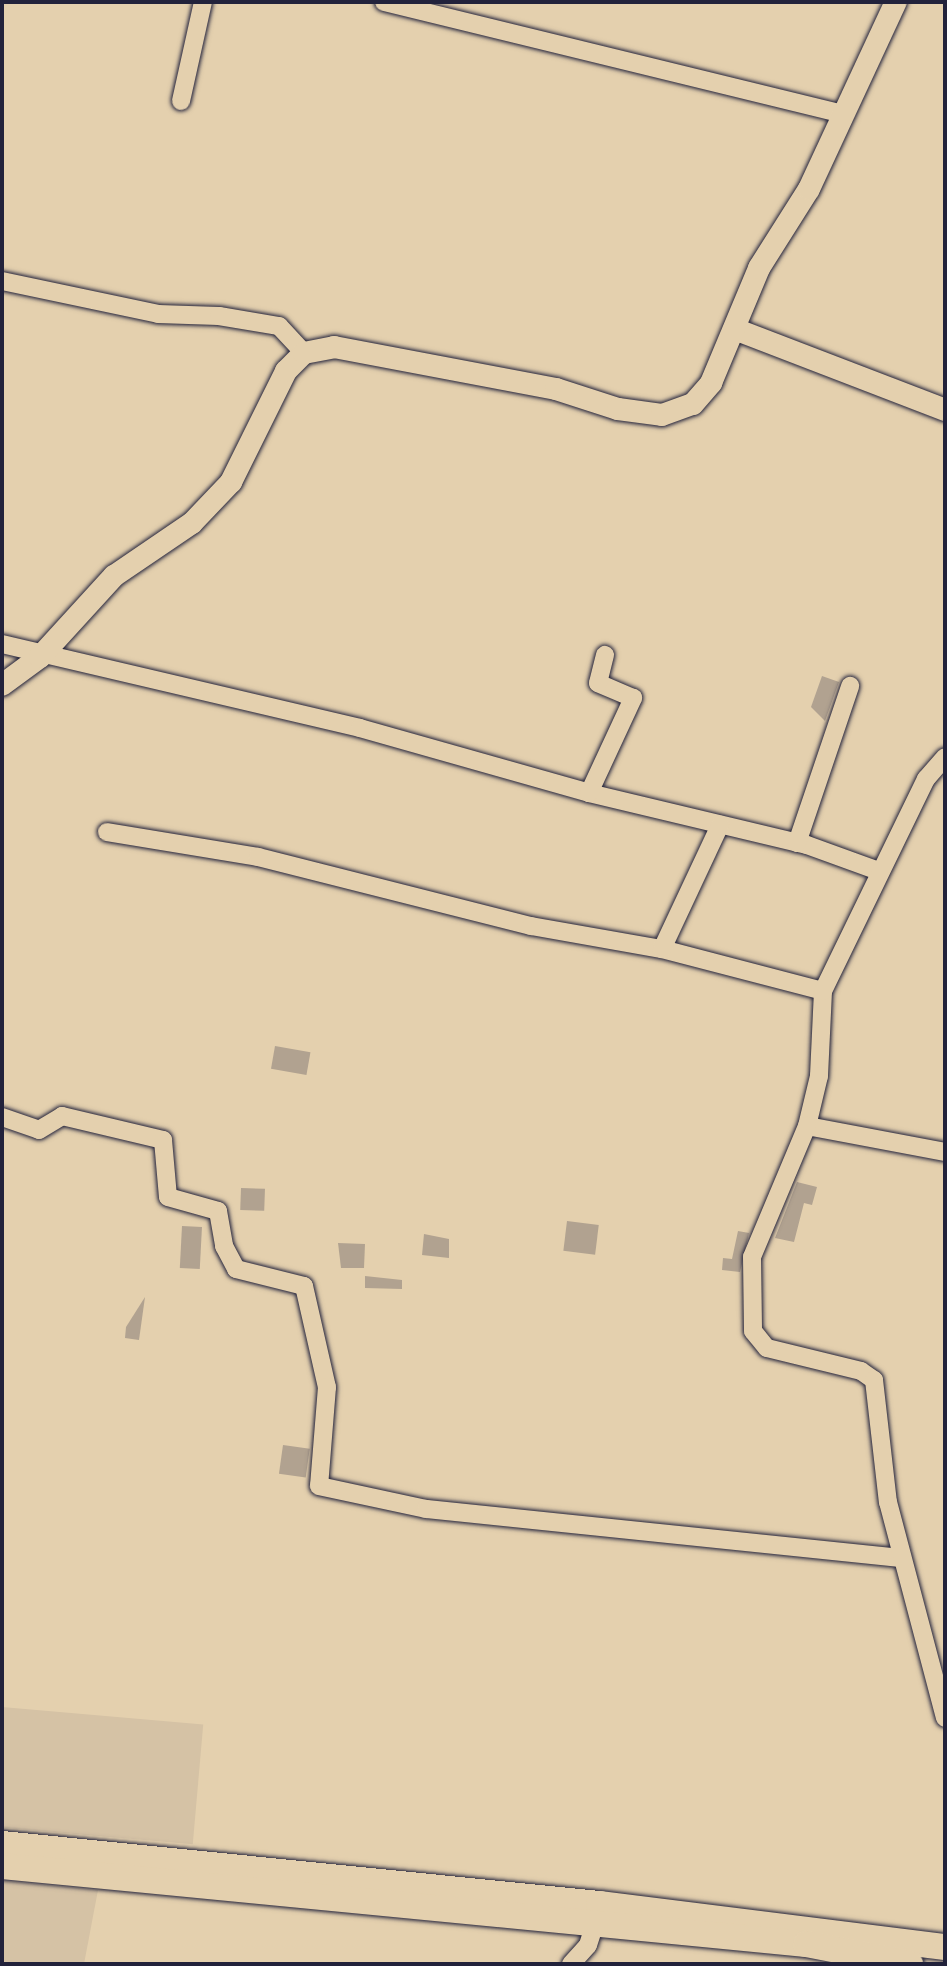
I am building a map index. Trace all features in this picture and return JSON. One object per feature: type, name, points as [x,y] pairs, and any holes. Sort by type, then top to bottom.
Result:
[{"type":"main road","points":[[2,1844],[598,1913],[945,1947]]},
{"type":"main road","points":[[2,1866],[598,1913],[806,1944],[910,1964]]},
{"type":"street","points":[[181,101],[203,2]]},
{"type":"street","points":[[384,2],[516,30],[843,114]]},
{"type":"street","points":[[2,685],[40,657],[114,576],[192,523],[231,482],[286,371],[304,353],[334,347],[556,389],[618,409],[662,415],[693,404],[711,383],[737,330],[759,268],[809,189],[896,2]]},
{"type":"street","points":[[2,281],[158,314],[279,326],[304,353]]},
{"type":"street","points":[[737,330],[945,410]]},
{"type":"street","points":[[2,644],[40,657],[360,728],[589,793],[797,843],[879,871]]},
{"type":"street","points":[[589,793],[633,698],[598,683],[605,655]]},
{"type":"street","points":[[797,843],[850,686]]},
{"type":"street","points":[[945,757],[926,779],[823,991],[819,1076],[807,1126],[752,1257],[753,1331],[767,1348],[861,1371],[874,1380],[878,1440],[901,1558],[945,1718]]},
{"type":"street","points":[[662,949],[720,825]]},
{"type":"street","points":[[107,832],[258,857],[531,926],[662,949],[823,991]]},
{"type":"street","points":[[2,1117],[39,1130],[62,1116],[163,1140],[168,1197],[218,1211],[224,1246],[236,1269],[304,1286],[327,1387],[319,1486],[426,1509],[901,1558]]},
{"type":"street","points":[[807,1126],[945,1152]]},
{"type":"street","points":[[571,1964],[588,1945],[598,1913]]},
{"type":"shaded area","points":[[2,1707],[203,1725],[193,1844],[2,1827]]},
{"type":"shaded area","points":[[2,1881],[98,1890],[84,1964],[2,1964]]},
{"type":"building","points":[[822,676],[839,682],[825,721],[811,707]]},
{"type":"building","points":[[275,1046],[310,1052],[306,1075],[271,1069]]},
{"type":"building","points":[[797,1182],[817,1187],[812,1205],[804,1203],[794,1242],[775,1238]]},
{"type":"building","points":[[241,1188],[265,1189],[264,1211],[240,1210]]},
{"type":"building","points":[[567,1221],[599,1225],[595,1255],[563,1251]]},
{"type":"building","points":[[182,1226],[202,1227],[200,1269],[180,1268]]},
{"type":"building","points":[[738,1231],[749,1233],[740,1272],[722,1270],[723,1258],[732,1259]]},
{"type":"building","points":[[424,1234],[449,1239],[449,1258],[422,1255]]},
{"type":"building","points":[[338,1243],[365,1244],[364,1268],[341,1268]]},
{"type":"building","points":[[365,1276],[402,1280],[402,1289],[365,1288]]},
{"type":"building","points":[[145,1297],[139,1340],[125,1338],[126,1327]]},
{"type":"building","points":[[283,1445],[310,1449],[306,1477],[279,1474]]}]
